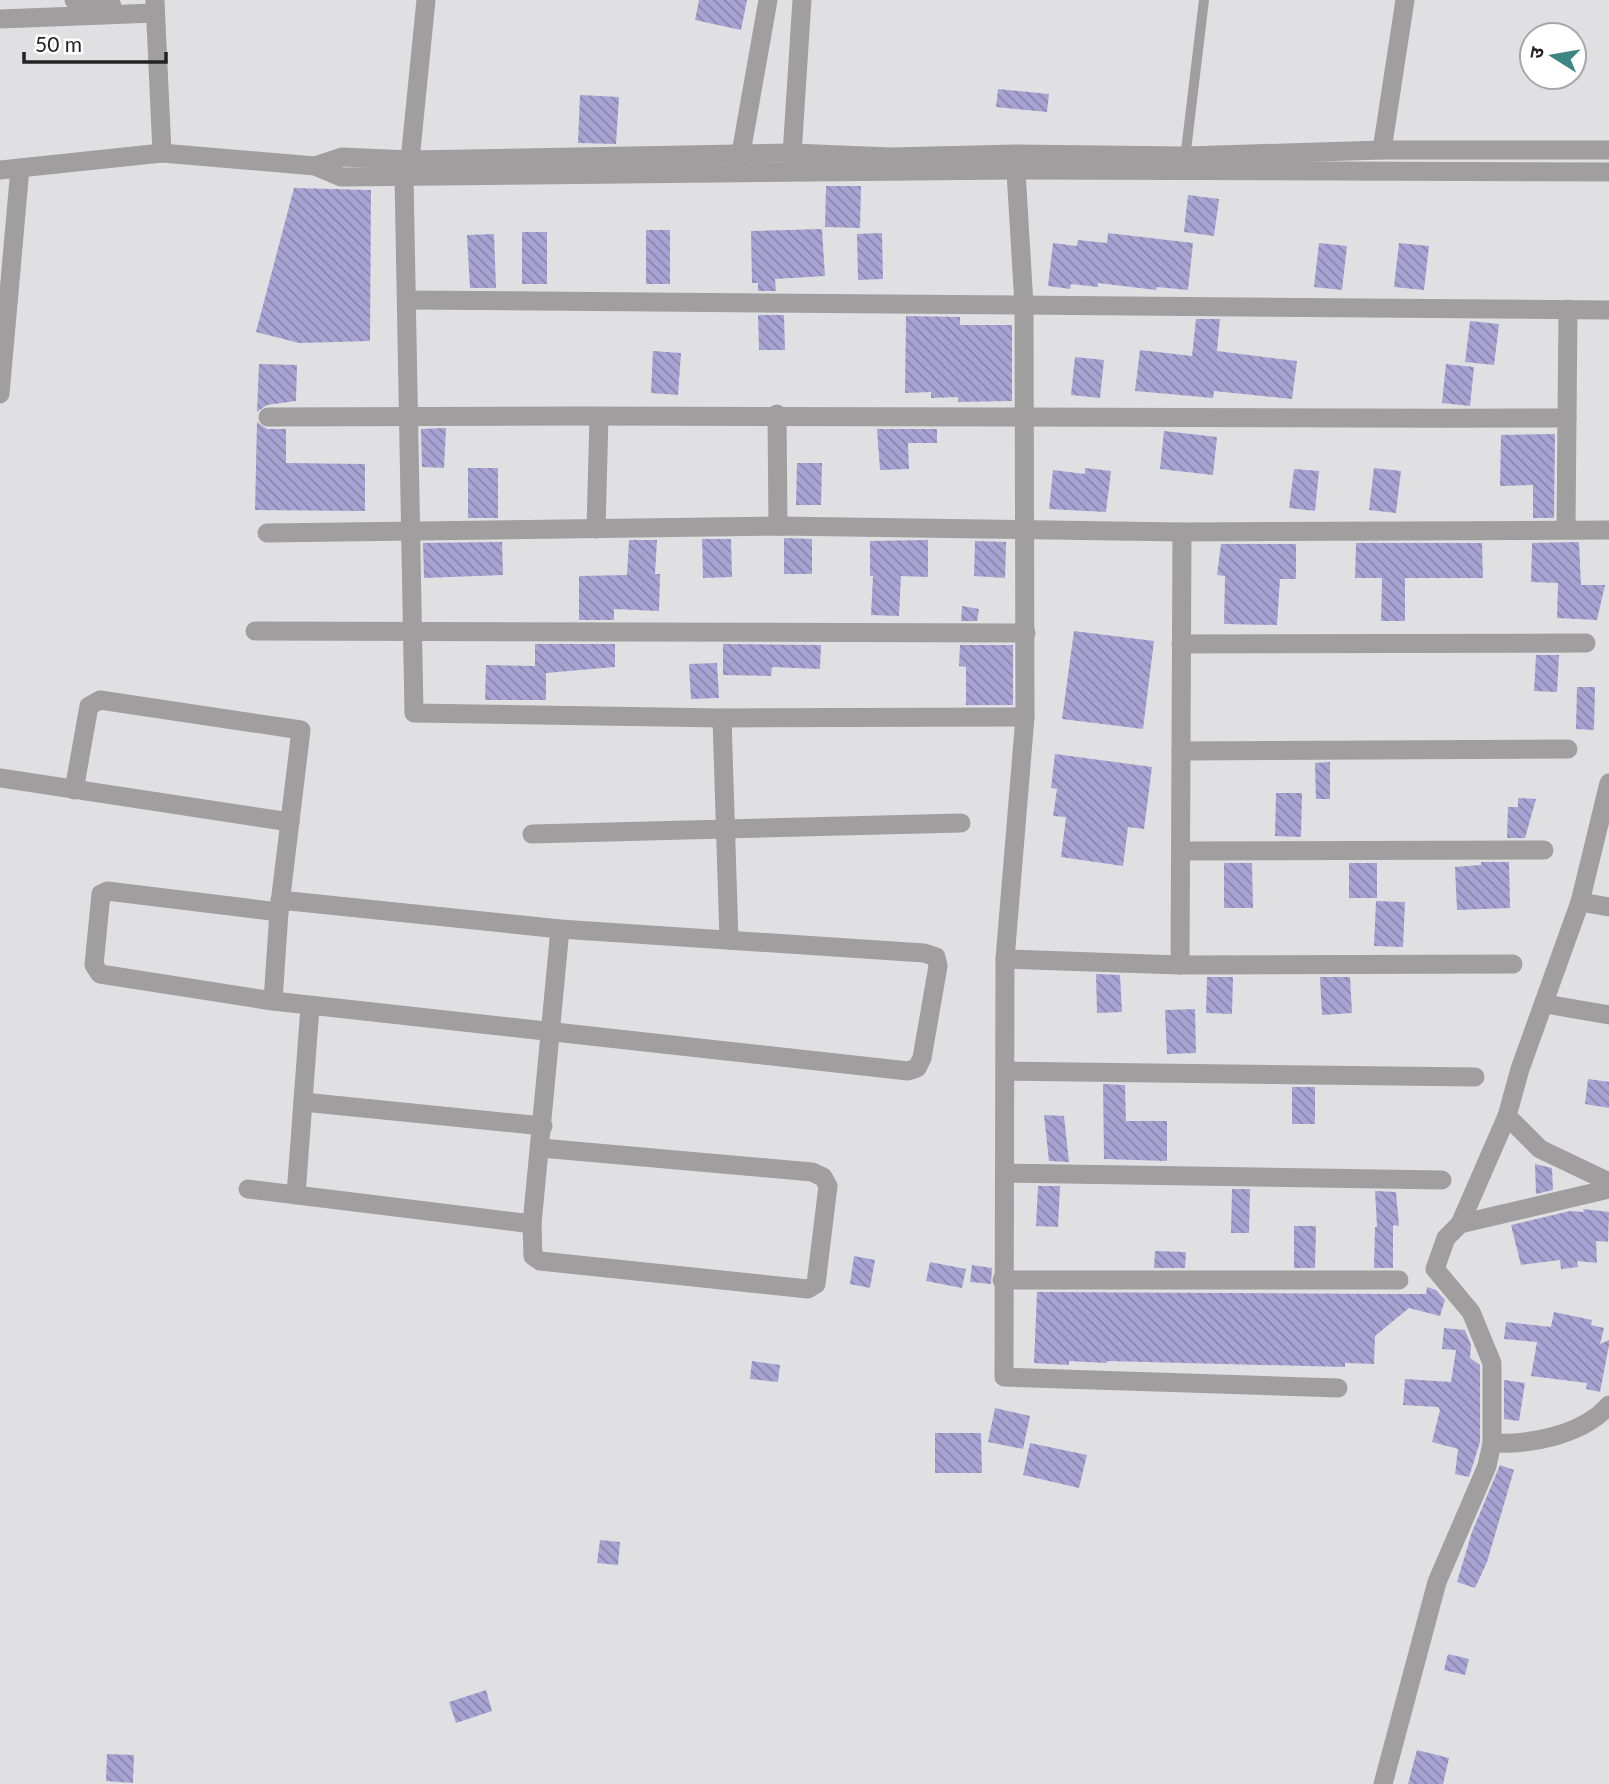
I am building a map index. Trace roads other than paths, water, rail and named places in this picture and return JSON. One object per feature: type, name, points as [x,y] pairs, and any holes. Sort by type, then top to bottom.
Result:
[{"type":"street","points":[[74,0],[155,6]]},
{"type":"street","points":[[426,0],[407,168],[407,416],[414,713],[723,718],[1025,717]]},
{"type":"street","points":[[739,165],[768,0]]},
{"type":"street","points":[[790,174],[802,0]]},
{"type":"street","points":[[1382,150],[1405,0]]},
{"type":"street","points":[[0,19],[155,6]]},
{"type":"street","points":[[155,6],[162,153]]},
{"type":"street","points":[[1185,162],[1382,150],[1609,150]]},
{"type":"street","points":[[0,170],[162,153],[315,166],[341,177],[407,168],[739,165],[790,174],[1015,162]]},
{"type":"street","points":[[739,165],[793,153],[1015,162],[1185,162],[1609,172]]},
{"type":"street","points":[[1015,162],[1024,305],[1026,633],[1025,717],[1005,960],[1006,1173],[1002,1280],[1004,1377],[1338,1388]]},
{"type":"street","points":[[0,394],[20,168]]},
{"type":"street","points":[[408,300],[1609,310]]},
{"type":"street","points":[[1566,528],[1568,309]]},
{"type":"street","points":[[268,416],[599,417],[777,414],[1026,419],[1567,418]]},
{"type":"street","points":[[777,414],[778,526]]},
{"type":"street","points":[[596,529],[599,417]]},
{"type":"street","points":[[267,533],[778,526],[1026,532],[1566,528],[1609,530]]},
{"type":"street","points":[[1180,965],[1183,851],[1182,532]]},
{"type":"street","points":[[255,631],[414,629],[1026,633]]},
{"type":"street","points":[[1181,644],[1586,643]]},
{"type":"street","points":[[74,790],[89,706],[100,700],[301,730],[279,906],[274,1001]]},
{"type":"street","points":[[723,718],[729,940]]},
{"type":"street","points":[[1181,751],[1568,749]]},
{"type":"street","points":[[0,778],[290,822]]},
{"type":"street","points":[[1382,1784],[1437,1582],[1487,1466],[1492,1443],[1492,1363],[1471,1312],[1435,1269],[1446,1238],[1460,1224],[1507,1116],[1520,1069],[1546,1004],[1580,902],[1608,793]]},
{"type":"street","points":[[532,834],[961,823]]},
{"type":"street","points":[[1183,851],[1544,850]]},
{"type":"street","points":[[107,891],[279,906],[560,929],[925,953],[936,957],[938,966],[922,1058],[917,1068],[908,1071],[310,1007],[100,974],[94,965],[96,918],[101,894],[107,891]]},
{"type":"street","points":[[1580,902],[1609,907]]},
{"type":"street","points":[[541,1148],[812,1172],[823,1177],[828,1186],[816,1284],[808,1289],[540,1261],[533,1256],[532,1224],[560,929]]},
{"type":"street","points":[[1005,960],[1180,965],[1513,964]]},
{"type":"street","points":[[1546,1004],[1609,1015]]},
{"type":"street","points":[[296,1195],[310,1007]]},
{"type":"street","points":[[1006,1071],[1475,1077]]},
{"type":"street","points":[[303,1102],[543,1126]]},
{"type":"street","points":[[1507,1116],[1539,1149],[1609,1182]]},
{"type":"street","points":[[1006,1173],[1442,1180]]},
{"type":"street","points":[[248,1189],[532,1224]]},
{"type":"street","points":[[1460,1224],[1609,1189]]},
{"type":"street","points":[[1002,1280],[1399,1280]]},
{"type":"street","points":[[1492,1443],[1512,1444],[1546,1439],[1599,1416],[1609,1405]]},
{"type":"lane","points":[[1185,162],[1205,0]]}]
